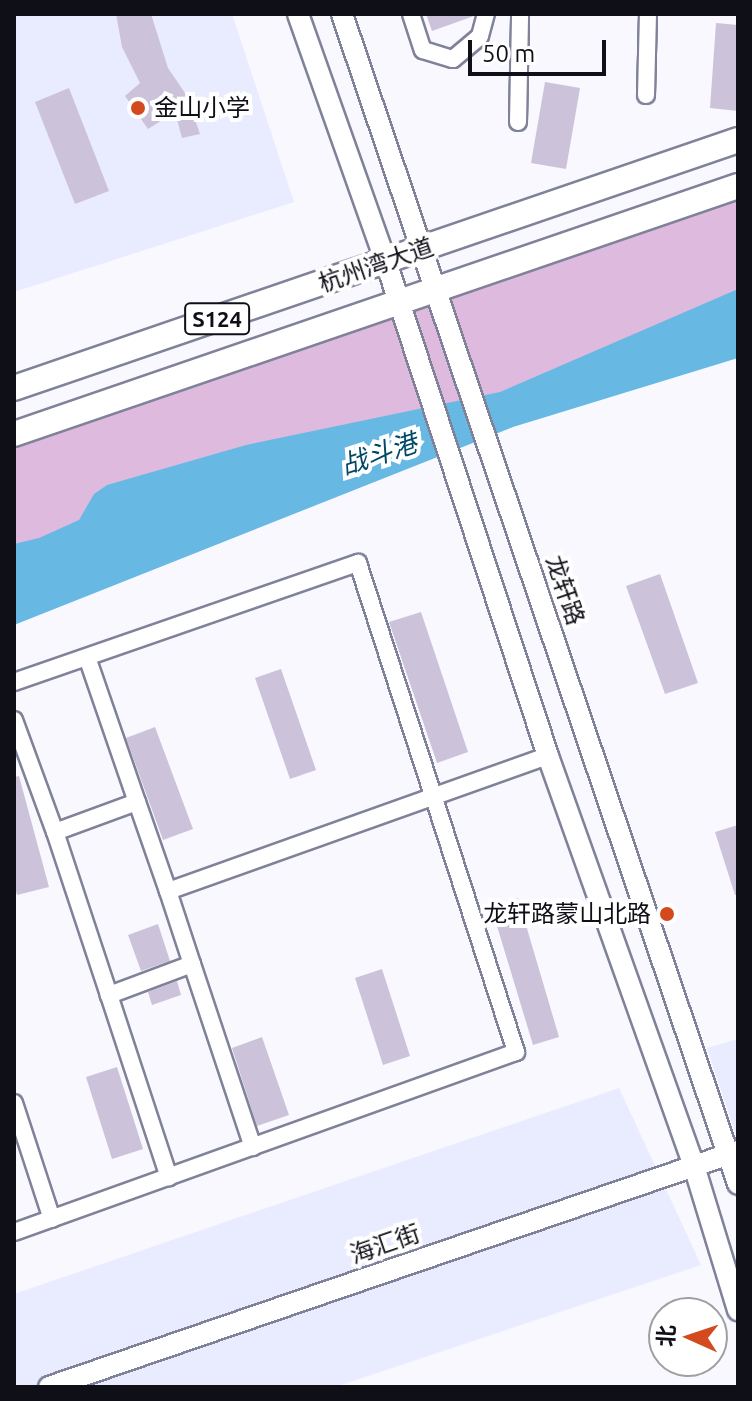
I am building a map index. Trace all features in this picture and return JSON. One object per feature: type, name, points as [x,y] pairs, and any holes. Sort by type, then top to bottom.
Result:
[{"type":"main road","name":"杭州湾大道","points":[[14,388],[738,140]]},
{"type":"main road","name":"杭州湾大道","points":[[14,434],[435,293],[738,186]]},
{"type":"street","points":[[298,14],[386,262],[548,756],[694,1166],[738,1310]]},
{"type":"street","name":"龙轩路","points":[[342,14],[420,250],[733,1153],[738,1184]]},
{"type":"street","points":[[411,14],[423,50],[453,59],[480,36],[486,14]]},
{"type":"street","points":[[518,122],[520,14]]},
{"type":"street","points":[[646,95],[648,14]]},
{"type":"street","points":[[14,682],[358,563],[516,1052],[14,1232]]},
{"type":"street","points":[[87,657],[253,1147]]},
{"type":"street","points":[[14,720],[55,832],[169,1177]]},
{"type":"street","points":[[168,891],[548,756]]},
{"type":"street","points":[[55,832],[137,802]]},
{"type":"street","points":[[109,995],[192,964]]},
{"type":"street","points":[[14,1103],[52,1219]]},
{"type":"street","name":"海汇街","points":[[49,1387],[733,1153]]},
{"type":"shaded area","name":"金山小学","points":[[14,14],[232,14],[294,202],[14,292]]},
{"type":"shaded area","points":[[738,195],[738,296],[501,399],[85,520],[14,552],[14,447]]},
{"type":"shaded area","points":[[738,1039],[738,1141],[707,1048]]},
{"type":"shaded area","points":[[619,1088],[701,1265],[335,1387],[14,1387],[14,1294]]},
{"type":"water","name":"战斗港","points":[[738,289],[738,358],[513,427],[14,625],[14,544],[39,538],[79,520],[94,494],[107,485],[246,445],[500,392]]},
{"type":"building","points":[[116,14],[151,14],[168,68],[187,96],[200,134],[182,138],[175,112],[148,129],[125,96],[140,83],[122,47]]},
{"type":"building","points":[[426,14],[474,14],[474,16],[432,31]]},
{"type":"building","points":[[716,23],[738,25],[738,111],[710,108]]},
{"type":"building","points":[[545,82],[580,88],[566,169],[531,163]]},
{"type":"building","points":[[69,88],[109,191],[75,204],[35,102]]},
{"type":"building","points":[[660,574],[698,683],[665,694],[626,586]]},
{"type":"building","points":[[421,612],[468,752],[437,763],[389,622]]},
{"type":"building","points":[[281,669],[316,770],[290,779],[255,678]]},
{"type":"building","points":[[155,727],[193,829],[163,840],[126,738]]},
{"type":"building","points":[[19,776],[49,887],[17,895],[14,884],[14,777]]},
{"type":"building","points":[[738,825],[738,895],[735,895],[715,832]]},
{"type":"building","points":[[518,898],[559,1037],[533,1045],[491,906]]},
{"type":"building","points":[[158,924],[170,961],[141,971],[128,935]]},
{"type":"building","points":[[382,969],[410,1056],[383,1065],[355,978]]},
{"type":"building","points":[[177,981],[181,995],[152,1005],[148,992]]},
{"type":"building","points":[[262,1037],[289,1115],[257,1126],[232,1048]]},
{"type":"building","points":[[117,1067],[143,1149],[112,1159],[86,1077]]},
{"type":"place","name":"金山小学","points":[[138,108]]},
{"type":"place","name":"龙轩路蒙山北路","points":[[667,914]]}]
